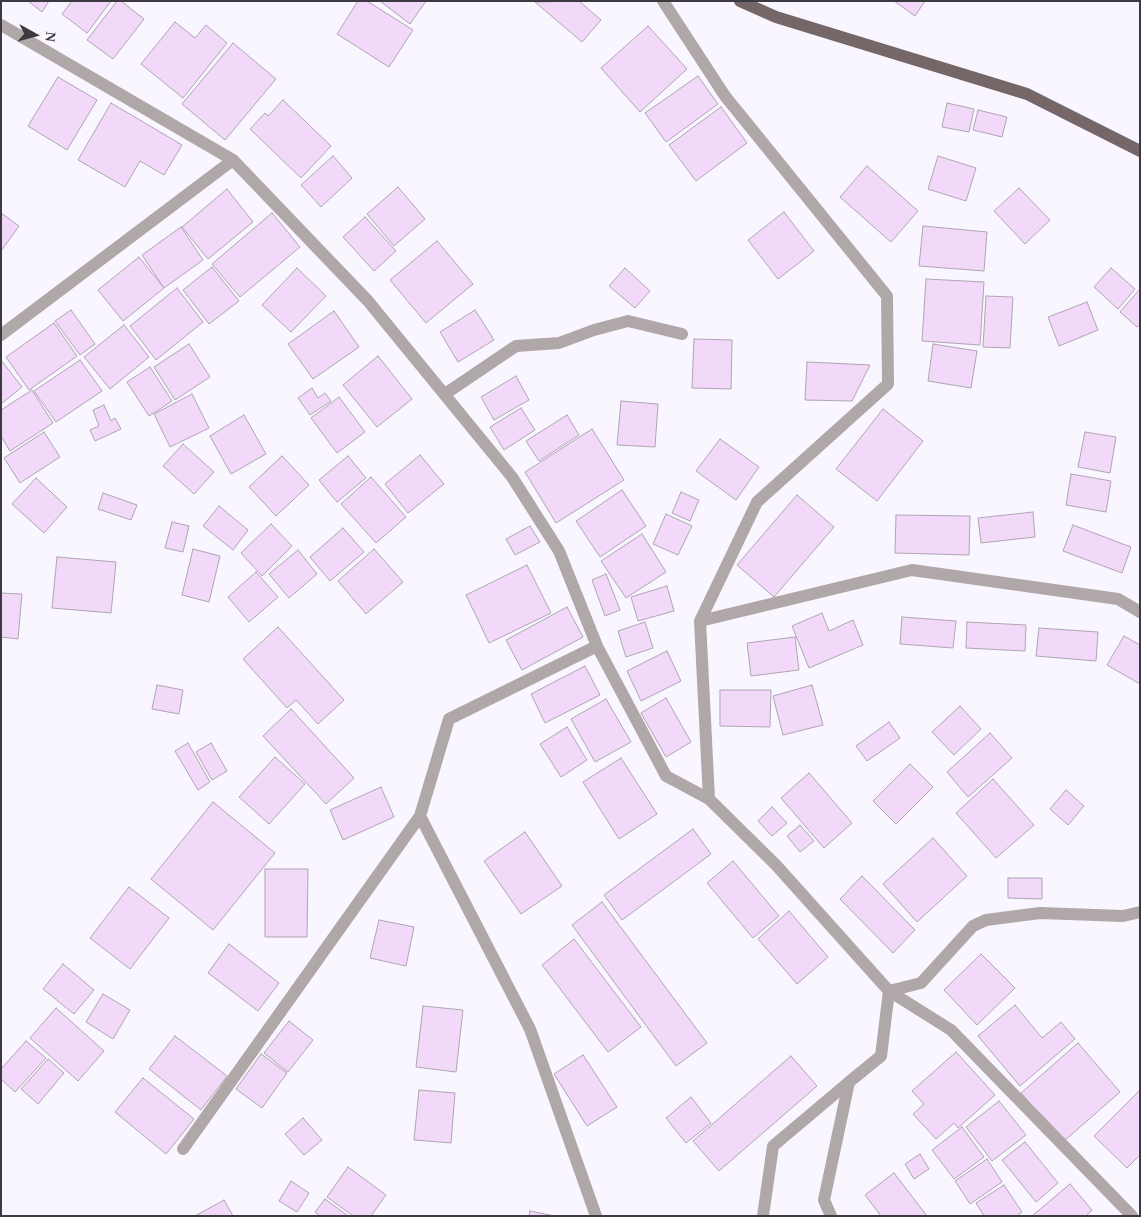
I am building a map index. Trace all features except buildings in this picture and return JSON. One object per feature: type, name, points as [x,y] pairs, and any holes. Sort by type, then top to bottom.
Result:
[{"type":"main road","points":[[740,1],[776,17],[1027,94],[1140,151]]},
{"type":"street","points":[[663,1],[725,96],[887,296],[888,384],[757,502],[700,621],[709,798]]},
{"type":"street","points":[[1,25],[233,160],[368,301],[512,477],[559,551],[597,646],[666,776],[709,798],[776,865],[889,992],[951,1030],[1132,1216]]},
{"type":"street","points":[[1,335],[233,160]]},
{"type":"street","points":[[445,394],[516,346],[560,343],[594,330],[628,321],[682,334]]},
{"type":"street","points":[[700,621],[912,570],[1118,599],[1140,612]]},
{"type":"street","points":[[183,1149],[420,816],[449,719],[597,646]]},
{"type":"street","points":[[420,816],[530,1029],[596,1216]]},
{"type":"street","points":[[889,992],[921,983],[973,926],[986,920],[1040,913],[1123,916],[1140,912]]},
{"type":"street","points":[[763,1216],[773,1146],[881,1056],[889,992]]},
{"type":"street","points":[[830,1216],[824,1200],[849,1082]]}]
